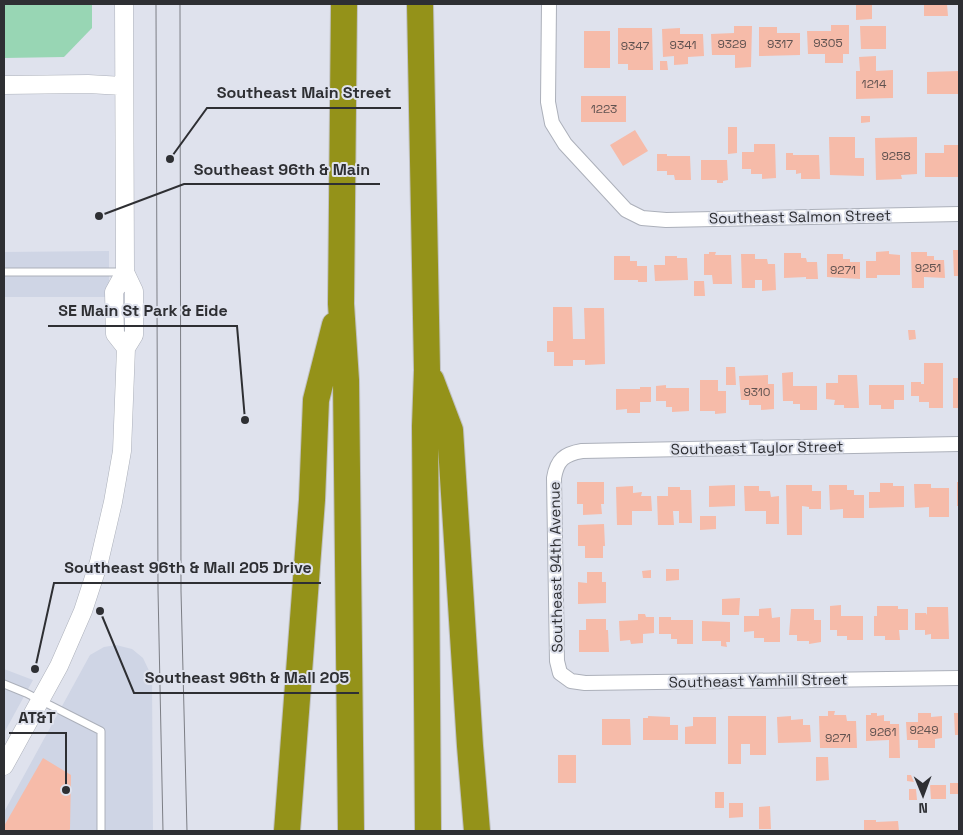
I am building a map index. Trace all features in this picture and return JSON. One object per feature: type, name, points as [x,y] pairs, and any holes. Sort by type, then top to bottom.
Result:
[{"type":"highway","points":[[344,4],[341,304],[346,380],[351,831]]},
{"type":"highway","points":[[420,4],[427,370],[425,426],[428,831]]},
{"type":"highway","points":[[287,831],[312,500],[316,400],[341,304]]},
{"type":"highway","points":[[427,370],[450,430],[477,831]]},
{"type":"street","points":[[4,766],[59,666],[83,610],[99,562],[113,502],[122,451],[126,348],[115,334],[114,292],[125,272],[124,4]]},
{"type":"street","name":"Southeast Salmon Street","points":[[549,4],[548,102],[552,123],[565,144],[626,210],[642,218],[666,220],[959,214]]},
{"type":"street","points":[[4,85],[88,84],[123,86]]},
{"type":"street","name":"Southeast Taylor Street","points":[[559,462],[568,454],[582,451],[959,444]]},
{"type":"street","name":"Southeast 94th Avenue","points":[[559,462],[555,468],[554,478],[557,661],[560,673]]},
{"type":"street","name":"Southeast Yamhill Street","points":[[560,673],[571,681],[585,683],[959,678]]},
{"type":"lane","points":[[4,272],[125,272]]},
{"type":"lane","points":[[4,684],[26,692],[101,731],[101,831]]},
{"type":"shaded area","points":[[109,251],[109,297],[4,297],[4,252]]},
{"type":"shaded area","points":[[116,645],[132,649],[143,658],[152,677],[153,831],[4,831],[4,812],[90,655],[104,647]]},
{"type":"shaded area","points":[[4,669],[33,680],[4,733]]},
{"type":"green space","points":[[4,4],[92,4],[92,28],[64,57],[4,58]]},
{"type":"building","points":[[856,4],[872,4],[872,19],[856,20]]},
{"type":"building","points":[[924,4],[947,4],[948,16],[924,16]]},
{"type":"building","points":[[831,25],[849,25],[849,54],[843,54],[843,63],[825,63],[825,54],[808,54],[807,31],[831,31]]},
{"type":"building","points":[[734,26],[752,26],[751,67],[735,68],[735,55],[712,55],[711,34],[734,33]]},
{"type":"building","points":[[860,26],[886,26],[886,49],[861,49]]},
{"type":"building","points":[[759,27],[777,27],[777,33],[800,33],[800,55],[759,56]]},
{"type":"building","points":[[618,28],[652,28],[653,70],[628,70],[628,64],[618,64]]},
{"type":"building","points":[[680,28],[680,34],[703,34],[704,56],[688,57],[688,64],[674,65],[674,56],[663,57],[662,29]]},
{"type":"building","points":[[584,31],[610,31],[610,68],[584,68]]},
{"type":"building","points":[[876,56],[876,71],[893,70],[893,98],[856,99],[856,71],[860,71],[859,57]]},
{"type":"building","points":[[660,61],[667,61],[668,70],[660,70]]},
{"type":"building","points":[[959,71],[959,94],[927,94],[927,72]]},
{"type":"building","points":[[581,96],[626,96],[626,122],[581,122]]},
{"type":"building","points":[[861,116],[870,116],[870,122],[861,123]]},
{"type":"building","points":[[728,127],[737,127],[737,153],[728,154]]},
{"type":"building","points":[[635,130],[648,151],[623,166],[610,145]]},
{"type":"building","points":[[829,137],[855,137],[855,158],[864,158],[864,176],[830,175]]},
{"type":"building","points":[[917,137],[917,174],[901,175],[902,179],[876,180],[875,138]]},
{"type":"building","points":[[754,144],[775,144],[776,178],[762,179],[762,174],[751,174],[751,169],[742,169],[742,152],[754,152]]},
{"type":"building","points":[[944,145],[959,145],[959,177],[925,177],[925,153],[944,153]]},
{"type":"building","points":[[786,153],[793,153],[793,155],[819,155],[820,179],[801,179],[801,173],[796,174],[796,170],[786,170]]},
{"type":"building","points":[[657,154],[690,156],[691,180],[675,180],[674,175],[667,175],[667,171],[657,171]]},
{"type":"building","points":[[701,160],[727,160],[728,180],[723,181],[723,183],[717,183],[717,180],[701,180]]},
{"type":"building","points":[[953,250],[959,250],[959,276],[954,276]]},
{"type":"building","points":[[889,251],[889,254],[900,255],[900,275],[877,275],[877,278],[866,278],[866,261],[876,261],[876,252]]},
{"type":"building","points":[[709,252],[716,252],[715,255],[731,255],[732,284],[713,284],[712,275],[704,275],[704,254],[709,254]]},
{"type":"building","points":[[911,252],[927,252],[927,256],[934,256],[934,260],[944,260],[945,278],[924,277],[924,288],[912,288]]},
{"type":"building","points":[[784,253],[801,253],[801,258],[806,258],[807,262],[817,262],[818,279],[806,279],[806,277],[784,278]]},
{"type":"building","points":[[741,254],[755,254],[755,259],[767,259],[768,264],[775,264],[776,290],[762,291],[762,280],[755,280],[755,288],[742,288]]},
{"type":"building","points":[[827,254],[843,254],[843,259],[850,259],[850,262],[860,262],[860,279],[827,277]]},
{"type":"building","points":[[614,256],[630,256],[630,261],[637,261],[637,266],[647,266],[647,282],[614,280]]},
{"type":"building","points":[[665,256],[687,258],[688,280],[655,281],[654,265],[665,265]]},
{"type":"building","points":[[694,281],[704,281],[705,296],[694,296]]},
{"type":"building","points":[[553,307],[572,307],[573,339],[585,339],[584,308],[604,308],[605,364],[585,365],[585,360],[573,360],[573,366],[554,366],[554,352],[547,352],[547,341],[553,341]]},
{"type":"building","points":[[908,330],[915,330],[916,339],[909,340]]},
{"type":"building","points":[[924,363],[943,363],[943,408],[929,408],[929,402],[919,402],[919,396],[911,396],[911,382],[921,382],[921,384],[924,384]]},
{"type":"building","points":[[726,367],[735,367],[736,385],[726,385]]},
{"type":"building","points":[[793,372],[793,386],[817,386],[817,410],[800,410],[800,404],[793,404],[793,401],[783,401],[782,373]]},
{"type":"building","points":[[768,375],[768,384],[774,384],[774,409],[761,410],[761,405],[749,405],[749,400],[741,400],[739,376]]},
{"type":"building","points":[[838,375],[857,375],[859,408],[844,408],[844,405],[834,405],[835,400],[826,399],[826,383],[838,383]]},
{"type":"building","points":[[953,378],[959,378],[959,408],[953,408]]},
{"type":"building","points":[[700,380],[718,380],[718,391],[726,391],[726,413],[715,414],[715,411],[700,411]]},
{"type":"building","points":[[666,385],[666,388],[689,388],[689,411],[672,412],[672,407],[666,407],[666,401],[656,401],[656,386]]},
{"type":"building","points":[[869,385],[904,385],[904,400],[894,400],[894,409],[881,409],[881,405],[869,405]]},
{"type":"building","points":[[640,387],[651,387],[651,402],[640,402],[640,413],[627,413],[627,409],[616,410],[616,389],[640,389]]},
{"type":"building","points":[[577,482],[604,482],[604,504],[601,504],[602,514],[583,515],[583,504],[577,504]]},
{"type":"building","points":[[957,482],[959,482],[959,506],[957,506]]},
{"type":"building","points":[[880,483],[893,483],[893,486],[904,486],[904,507],[869,508],[869,492],[880,492]]},
{"type":"building","points":[[914,484],[931,484],[931,488],[949,488],[949,517],[929,517],[929,507],[915,508]]},
{"type":"building","points":[[735,485],[735,506],[709,507],[709,486]]},
{"type":"building","points":[[786,485],[812,485],[812,491],[821,491],[821,509],[809,509],[809,507],[802,506],[802,535],[787,535]]},
{"type":"building","points":[[829,485],[847,485],[847,490],[854,490],[854,495],[864,495],[864,518],[843,518],[843,509],[830,510]]},
{"type":"building","points":[[633,486],[633,493],[642,492],[641,496],[651,496],[652,511],[632,511],[632,525],[617,525],[616,487]]},
{"type":"building","points":[[744,486],[759,486],[759,491],[770,491],[771,497],[779,496],[779,524],[766,524],[766,511],[745,511]]},
{"type":"building","points":[[668,487],[680,487],[680,490],[691,490],[692,523],[679,523],[679,511],[673,511],[674,525],[658,525],[657,496],[668,496]]},
{"type":"building","points":[[700,516],[716,516],[716,529],[700,530]]},
{"type":"building","points":[[604,524],[605,546],[603,546],[603,558],[585,558],[585,546],[578,546],[578,525]]},
{"type":"building","points":[[666,569],[679,569],[679,580],[666,581]]},
{"type":"building","points":[[651,570],[651,578],[643,578],[642,571]]},
{"type":"building","points":[[587,572],[602,572],[602,582],[606,582],[606,603],[578,604],[578,582],[587,583]]},
{"type":"building","points":[[740,598],[739,615],[722,615],[722,599]]},
{"type":"building","points":[[841,605],[841,616],[863,616],[863,640],[847,640],[847,636],[837,636],[837,630],[830,630],[830,606]]},
{"type":"building","points":[[877,606],[898,606],[898,609],[908,609],[908,630],[899,630],[900,640],[885,640],[885,636],[874,636],[874,616],[877,616]]},
{"type":"building","points":[[927,607],[948,607],[949,639],[931,639],[931,634],[925,635],[925,630],[915,630],[915,613],[926,613],[927,615]]},
{"type":"building","points":[[771,608],[772,618],[780,617],[780,642],[764,642],[764,638],[754,638],[754,631],[744,632],[744,616],[759,616],[759,609]]},
{"type":"building","points":[[791,609],[814,609],[814,620],[821,620],[821,642],[809,644],[809,641],[797,641],[797,635],[789,635]]},
{"type":"building","points":[[638,614],[654,617],[654,633],[643,634],[643,643],[631,644],[630,640],[620,641],[619,621],[638,620]]},
{"type":"building","points":[[659,617],[671,617],[671,620],[693,620],[693,644],[677,644],[677,639],[671,639],[671,634],[659,634]]},
{"type":"building","points":[[586,619],[606,619],[609,652],[579,652],[579,630],[586,630]]},
{"type":"building","points":[[702,621],[730,622],[730,642],[726,642],[727,647],[721,646],[721,641],[702,641]]},
{"type":"building","points":[[828,711],[835,711],[834,715],[846,715],[847,721],[856,721],[857,748],[820,748],[819,716],[828,716]]},
{"type":"building","points":[[871,713],[877,713],[877,716],[884,715],[884,721],[890,721],[890,724],[899,724],[900,758],[889,758],[889,740],[866,741],[866,715],[871,715]]},
{"type":"building","points":[[918,713],[931,713],[931,717],[942,716],[942,738],[935,739],[935,748],[918,748],[918,740],[907,740],[906,722],[918,722]]},
{"type":"building","points":[[954,713],[959,713],[959,735],[955,735]]},
{"type":"building","points":[[648,716],[670,717],[670,725],[678,725],[678,740],[643,740],[643,718],[648,718]]},
{"type":"building","points":[[728,716],[766,716],[766,755],[750,755],[750,744],[741,744],[741,764],[728,764]]},
{"type":"building","points":[[791,716],[791,720],[803,719],[803,725],[810,725],[811,742],[778,743],[777,717]]},
{"type":"building","points":[[693,717],[716,717],[716,744],[685,744],[685,727],[693,726]]},
{"type":"building","points":[[602,719],[630,719],[631,745],[602,745]]},
{"type":"building","points":[[558,755],[576,755],[576,783],[558,783]]},
{"type":"building","points":[[816,757],[828,757],[829,780],[816,781]]},
{"type":"building","points":[[43,758],[71,775],[69,831],[4,831],[4,826]]},
{"type":"building","points":[[907,775],[914,775],[914,782],[907,781]]},
{"type":"building","points":[[950,783],[959,783],[959,794],[950,794]]},
{"type":"building","points":[[930,785],[946,785],[946,799],[931,799]]},
{"type":"building","points":[[909,789],[916,789],[917,800],[909,800]]},
{"type":"building","points":[[715,792],[724,792],[724,808],[715,808]]},
{"type":"building","points":[[729,803],[743,803],[743,817],[729,818]]},
{"type":"building","points":[[770,806],[771,829],[759,829],[759,807]]},
{"type":"building","points":[[864,820],[876,820],[876,822],[898,821],[899,831],[864,831]]},
{"type":"tram line","points":[[156,4],[158,590],[163,831]]},
{"type":"tram line","points":[[180,4],[181,591],[187,831]]},
{"type":"place","name":"Southeast Main Street","points":[[170,159]]},
{"type":"place","name":"Southeast 96th & Main","points":[[99,216]]},
{"type":"place","name":"SE Main St Park & Eide","points":[[245,420]]},
{"type":"place","name":"Southeast 96th & Mall 205","points":[[100,611]]},
{"type":"place","name":"Southeast 96th & Mall 205 Drive","points":[[35,669]]},
{"type":"place","name":"AT&T","points":[[66,790]]}]
